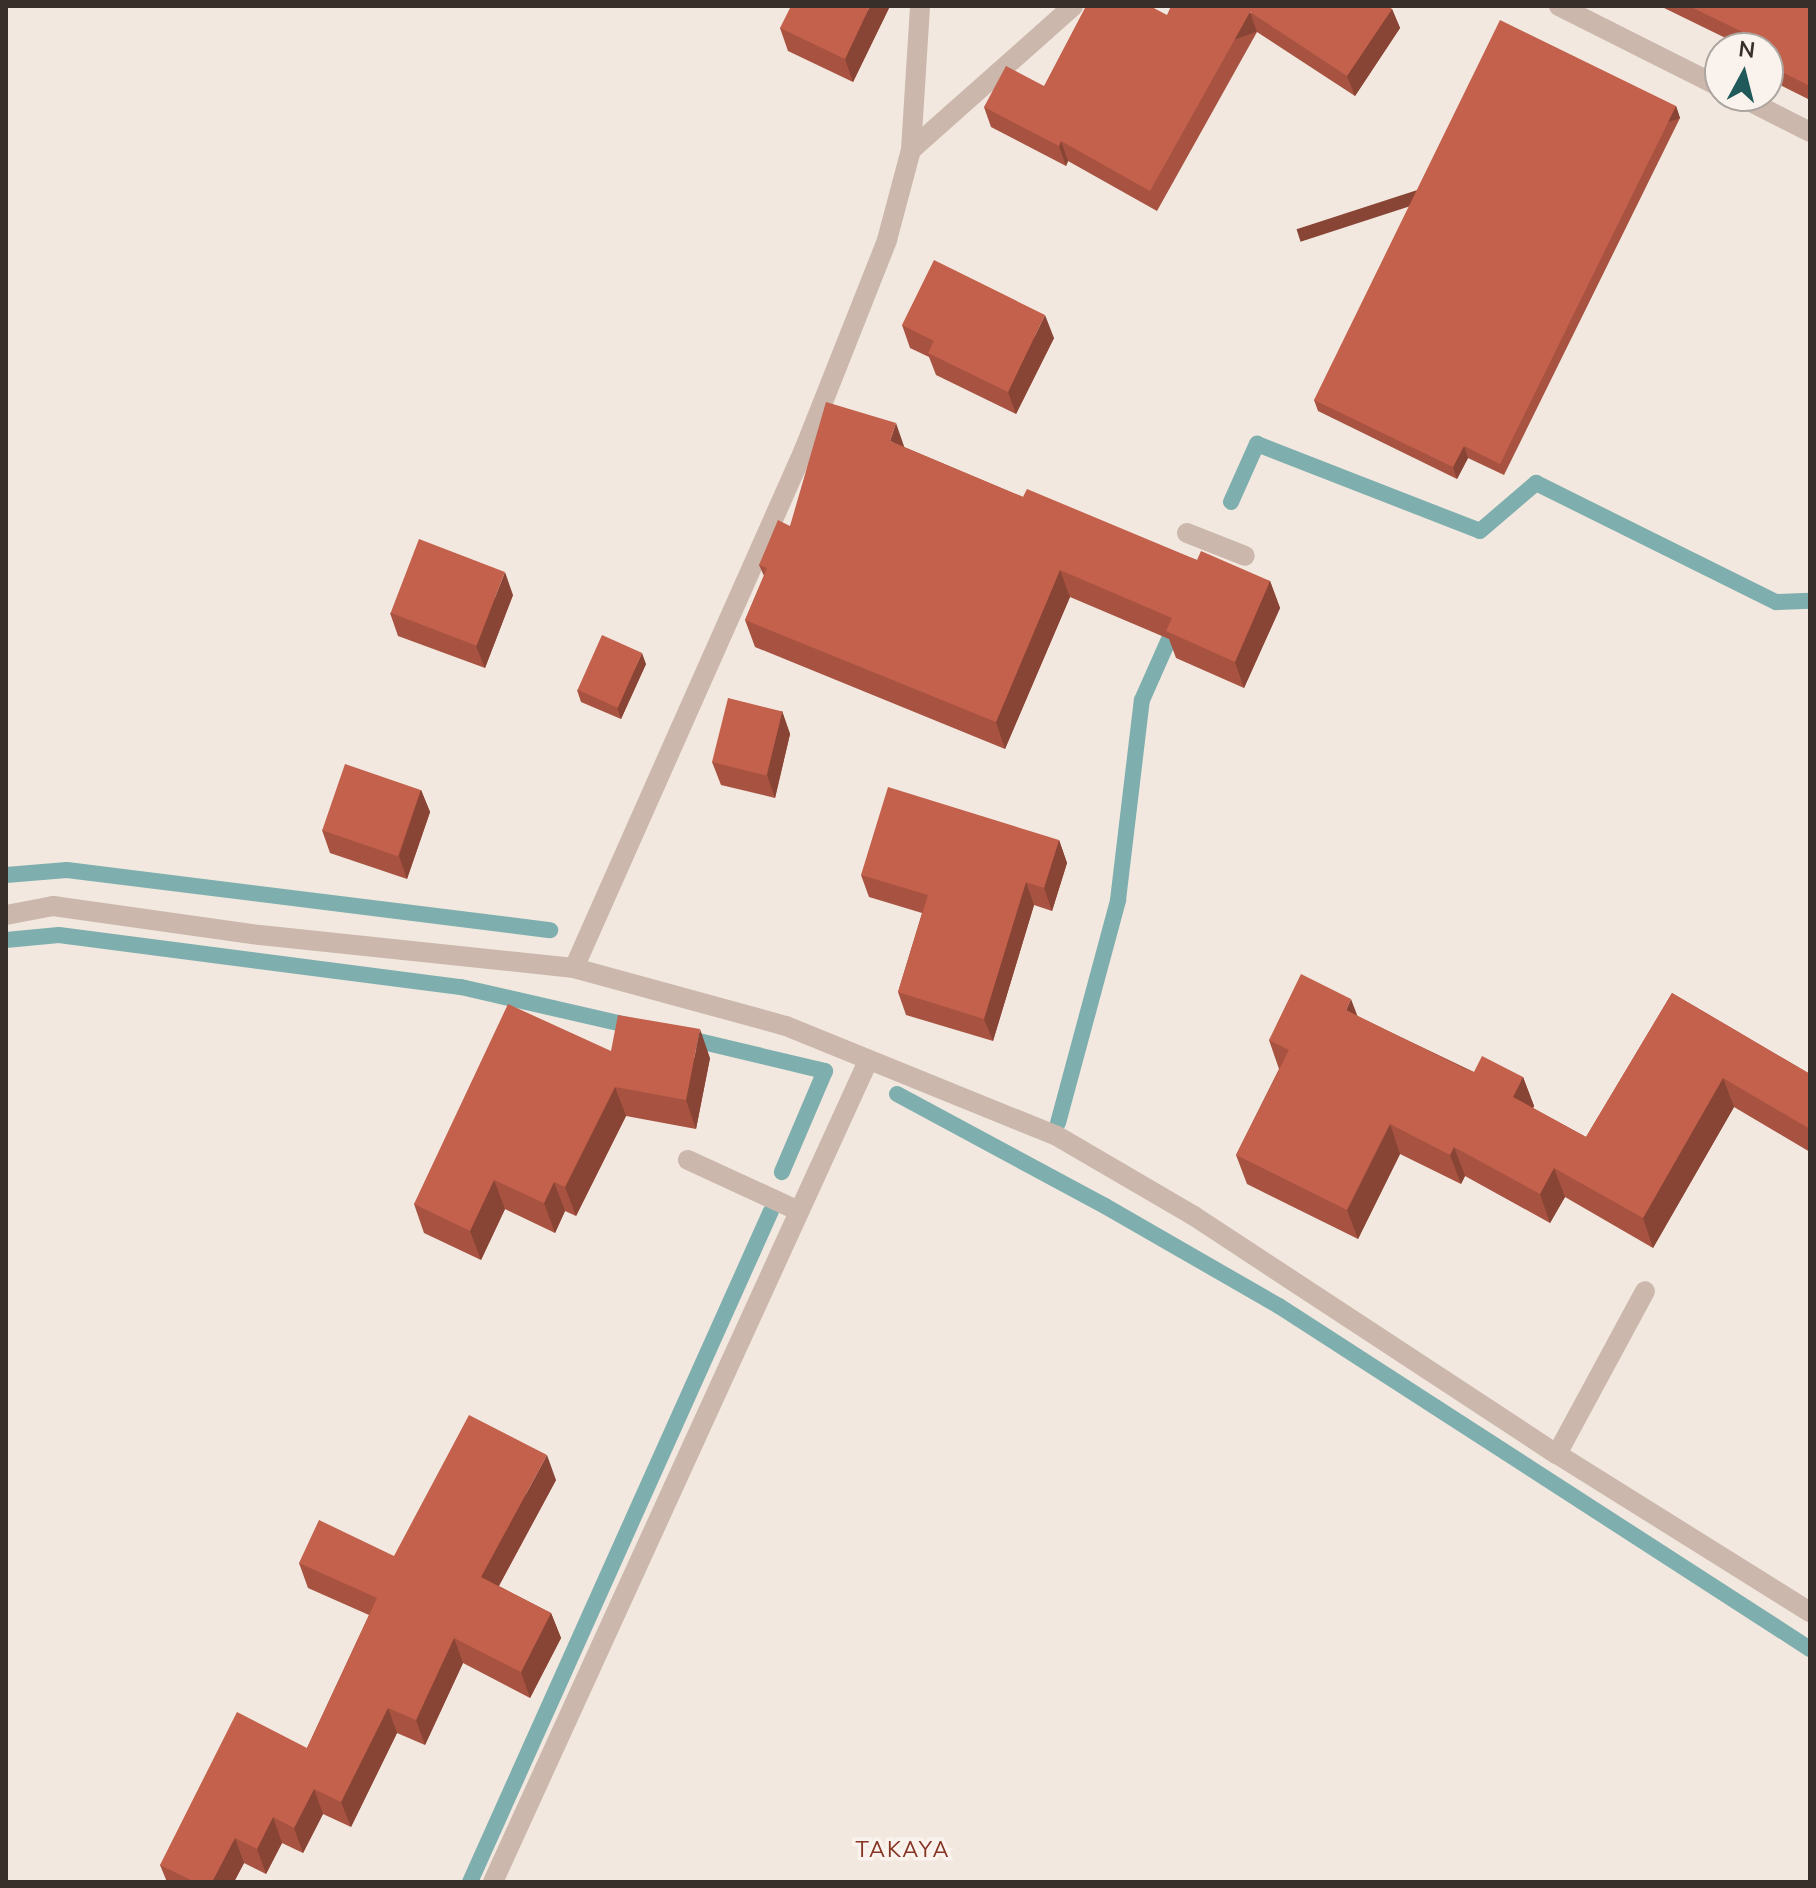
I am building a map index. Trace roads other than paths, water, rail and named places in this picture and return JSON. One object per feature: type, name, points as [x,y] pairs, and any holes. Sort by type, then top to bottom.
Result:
[{"type":"street","points":[[574,968],[804,450],[887,240],[911,150],[920,6]]},
{"type":"street","points":[[911,150],[1073,6]]},
{"type":"street","points":[[1559,6],[1704,79]]},
{"type":"street","points":[[1771,112],[1810,132]]},
{"type":"street","points":[[1187,533],[1245,556]]},
{"type":"street","points":[[6,915],[53,906],[260,935],[574,968],[786,1026],[1057,1136],[1194,1216],[1557,1454],[1810,1612]]},
{"type":"street","points":[[493,1882],[868,1061]]},
{"type":"street","points":[[688,1160],[799,1211]]},
{"type":"street","points":[[1557,1454],[1645,1291]]},
{"type":"waterway","points":[[1231,502],[1257,444],[1480,531],[1536,483],[1776,602],[1810,601]]},
{"type":"waterway","points":[[1058,1123],[1118,900],[1142,700],[1177,621]]},
{"type":"waterway","points":[[6,875],[67,870],[550,930]]},
{"type":"waterway","points":[[6,940],[59,935],[461,987],[636,1027]]},
{"type":"waterway","points":[[686,1038],[825,1071],[782,1172]]},
{"type":"waterway","points":[[897,1094],[1105,1206],[1279,1306],[1810,1649]]},
{"type":"waterway","points":[[470,1882],[771,1211]]},
{"type":"district","name":"TAKAYA","points":[[903,1851]]}]
